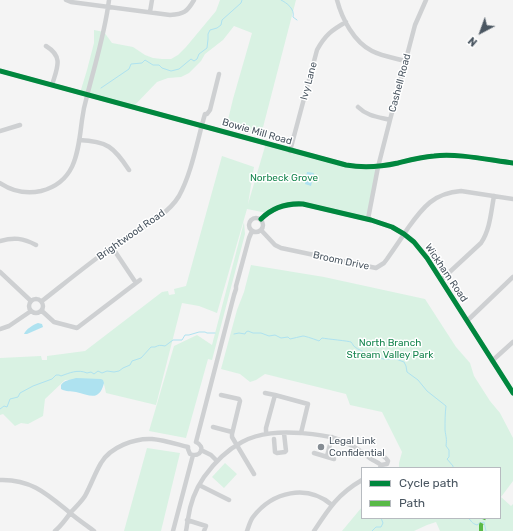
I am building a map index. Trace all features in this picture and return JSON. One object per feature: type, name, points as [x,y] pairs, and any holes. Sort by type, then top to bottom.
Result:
[{"type":"street","points":[[66,0],[71,2],[167,15],[185,12],[194,0]]},
{"type":"street","points":[[0,183],[14,190],[36,192],[55,185],[67,175],[74,164],[82,118],[104,30],[109,0]]},
{"type":"street","points":[[150,12],[152,0]]},
{"type":"street","points":[[337,0],[346,22],[358,40],[373,52],[405,61]]},
{"type":"street","name":"Cashell Road","points":[[368,219],[378,167],[405,61],[415,25],[426,0]]},
{"type":"street","name":"Ivy Lane","points":[[290,151],[317,50],[326,35],[346,22]]},
{"type":"street","points":[[46,46],[53,50],[57,56],[58,63],[52,85]]},
{"type":"street","name":"Bowie Mill Road","points":[[0,71],[346,166],[364,168],[378,167],[436,155],[458,156],[513,163]]},
{"type":"street","name":"Brightwood Road","points":[[42,301],[112,247],[157,218],[178,197],[191,166],[205,114],[210,110],[219,74]]},
{"type":"street","points":[[358,107],[363,112],[390,120]]},
{"type":"street","points":[[0,131],[20,125]]},
{"type":"street","points":[[79,140],[100,142],[108,146],[120,156],[129,170]]},
{"type":"street","name":"Broom Drive","points":[[261,230],[275,245],[281,248],[376,268],[384,262],[423,207],[435,198],[443,194],[461,191],[513,199]]},
{"type":"street","points":[[441,280],[484,239],[488,229],[494,196]]},
{"type":"street","name":"Wickham Road","points":[[261,219],[267,213],[287,204],[303,204],[386,224],[404,234],[420,249],[513,393]]},
{"type":"street","points":[[359,217],[364,215],[370,209]]},
{"type":"street","points":[[196,442],[206,398],[234,295],[234,287],[236,286],[252,230],[250,227],[250,222],[251,220],[257,218],[261,219],[263,225],[261,230],[258,232],[252,230]]},
{"type":"street","points":[[0,241],[12,238],[27,240],[36,245]]},
{"type":"street","points":[[112,247],[136,283]]},
{"type":"street","points":[[0,272],[31,301]]},
{"type":"street","points":[[467,321],[513,277]]},
{"type":"street","points":[[42,311],[54,322],[77,328],[140,280]]},
{"type":"street","points":[[36,299],[42,301],[44,305],[42,311],[37,314],[33,313],[29,306],[31,301],[36,299]]},
{"type":"street","points":[[0,329],[9,326],[31,311]]},
{"type":"street","points":[[492,361],[513,342]]},
{"type":"street","points":[[265,393],[308,404],[300,433]]},
{"type":"street","points":[[221,395],[239,399],[240,401],[232,437],[254,474]]},
{"type":"street","points":[[266,434],[266,428],[275,395]]},
{"type":"street","points":[[213,427],[232,432]]},
{"type":"street","points":[[186,531],[187,520],[194,493],[204,476],[226,453],[242,442],[251,438],[259,435],[274,433],[324,435],[358,448],[367,456],[380,463],[381,467],[386,464],[388,460],[374,451],[367,456]]},
{"type":"street","points":[[274,439],[275,452],[277,454],[285,452],[284,433]]},
{"type":"street","points":[[327,456],[332,437]]},
{"type":"street","points":[[55,531],[80,504],[86,495],[102,461],[119,447],[142,439],[152,439],[188,447]]},
{"type":"street","points":[[188,447],[191,443],[196,442]]},
{"type":"street","points":[[196,442],[198,442],[201,446],[201,450]]},
{"type":"street","points":[[188,447],[189,452],[193,455]]},
{"type":"street","points":[[193,455],[197,455],[201,450]]},
{"type":"street","points":[[201,450],[211,455],[217,461]]},
{"type":"street","points":[[314,453],[334,459]]},
{"type":"street","points":[[173,531],[193,455]]},
{"type":"street","points":[[0,480],[11,480],[32,485],[49,496],[94,531]]},
{"type":"street","points":[[314,531],[332,505],[347,490],[361,481]]},
{"type":"street","points":[[199,485],[229,500]]},
{"type":"street","points":[[247,531],[252,518],[258,511],[269,502],[293,493],[314,494],[324,498],[332,505]]},
{"type":"street","points":[[187,520],[206,526],[204,531]]},
{"type":"green space","points":[[220,0],[296,0],[261,135],[227,124],[252,33],[234,26],[223,40],[205,54],[201,61],[189,73],[181,77],[168,78],[157,82],[133,107],[80,93],[94,43],[94,30],[104,32],[112,43],[133,47],[145,55],[153,58],[171,59],[178,55],[186,47],[216,11]]},
{"type":"green space","name":"Norbeck Grove","points":[[266,143],[326,161],[378,167],[368,219],[295,203],[267,213],[247,209],[217,313],[199,306],[182,303],[156,405],[106,393],[104,384],[99,379],[65,380],[45,399],[43,416],[28,424],[21,423],[15,426],[3,414],[0,415],[0,358],[41,356],[42,360],[47,360],[47,356],[85,351],[162,292],[168,291],[169,295],[175,294],[174,289],[186,286],[222,156],[254,167],[248,204]]},
{"type":"green space","points":[[244,222],[245,234],[212,360],[208,359],[186,438],[149,431],[174,346],[197,335],[212,345]]},
{"type":"green space","name":"North Branch Stream Valley Park","points":[[251,265],[324,277],[425,299],[456,347],[470,363],[474,376],[490,401],[500,413],[513,438],[513,481],[501,497],[501,467],[399,467],[402,452],[382,412],[350,405],[346,394],[265,374],[250,382],[240,374],[221,369],[237,310],[244,292]]},
{"type":"green space","points":[[147,448],[180,453],[161,531],[124,531]]},
{"type":"green space","points":[[225,463],[237,474],[224,488],[212,477]]},
{"type":"green space","name":"North Branch Stream Valley Park","points":[[501,497],[511,506],[513,504],[513,531],[440,531],[436,522],[414,531],[342,531],[361,508],[361,519],[501,519]]},
{"type":"water","points":[[307,172],[314,173],[311,186],[305,184]]},
{"type":"water","points":[[38,323],[42,324],[43,327],[24,334],[28,329]]},
{"type":"water","points":[[76,378],[101,379],[104,383],[99,393],[93,396],[61,389],[61,385],[64,382]]},
{"type":"waterway","points":[[101,88],[129,69],[131,64],[142,63],[145,60],[153,65],[159,65],[162,68],[171,71],[179,69],[191,59],[194,61],[197,59],[199,54],[207,48],[208,34],[210,30],[221,25],[222,20],[241,3],[242,0]]},
{"type":"waterway","points":[[281,0],[290,7],[293,11],[293,17],[297,20]]},
{"type":"waterway","points":[[234,334],[245,334],[248,331],[269,336],[275,335],[281,338],[288,337],[290,339],[303,336],[319,341],[322,338],[351,342],[354,347],[365,354],[377,356],[383,359],[396,359],[404,362],[407,372],[446,406],[446,446],[449,450],[449,457],[447,459],[453,467]]},
{"type":"waterway","points":[[0,409],[4,406],[7,407],[10,399],[18,397],[20,393],[33,386],[52,379],[56,375],[61,376],[77,371],[87,373],[91,372],[94,374],[98,371],[102,373],[107,371],[119,371],[130,365],[132,361],[141,358],[151,347],[160,345],[165,346],[173,340],[182,340],[185,335],[199,332],[215,333]]},
{"type":"waterway","points":[[372,531],[376,527],[381,527],[383,523],[381,519]]},
{"type":"waterway","points":[[469,519],[477,525],[484,522],[486,531]]},
{"type":"marked path","points":[[481,531],[481,525],[484,519]]},
{"type":"cycle path","points":[[0,71],[346,165],[359,167],[378,166],[443,155],[463,156],[513,163]]},
{"type":"cycle path","points":[[261,219],[270,211],[285,205],[303,204],[371,220],[392,227],[404,234],[414,242],[427,258],[513,393]]},
{"type":"place","name":"Legal Link Confidential","points":[[321,447]]}]
